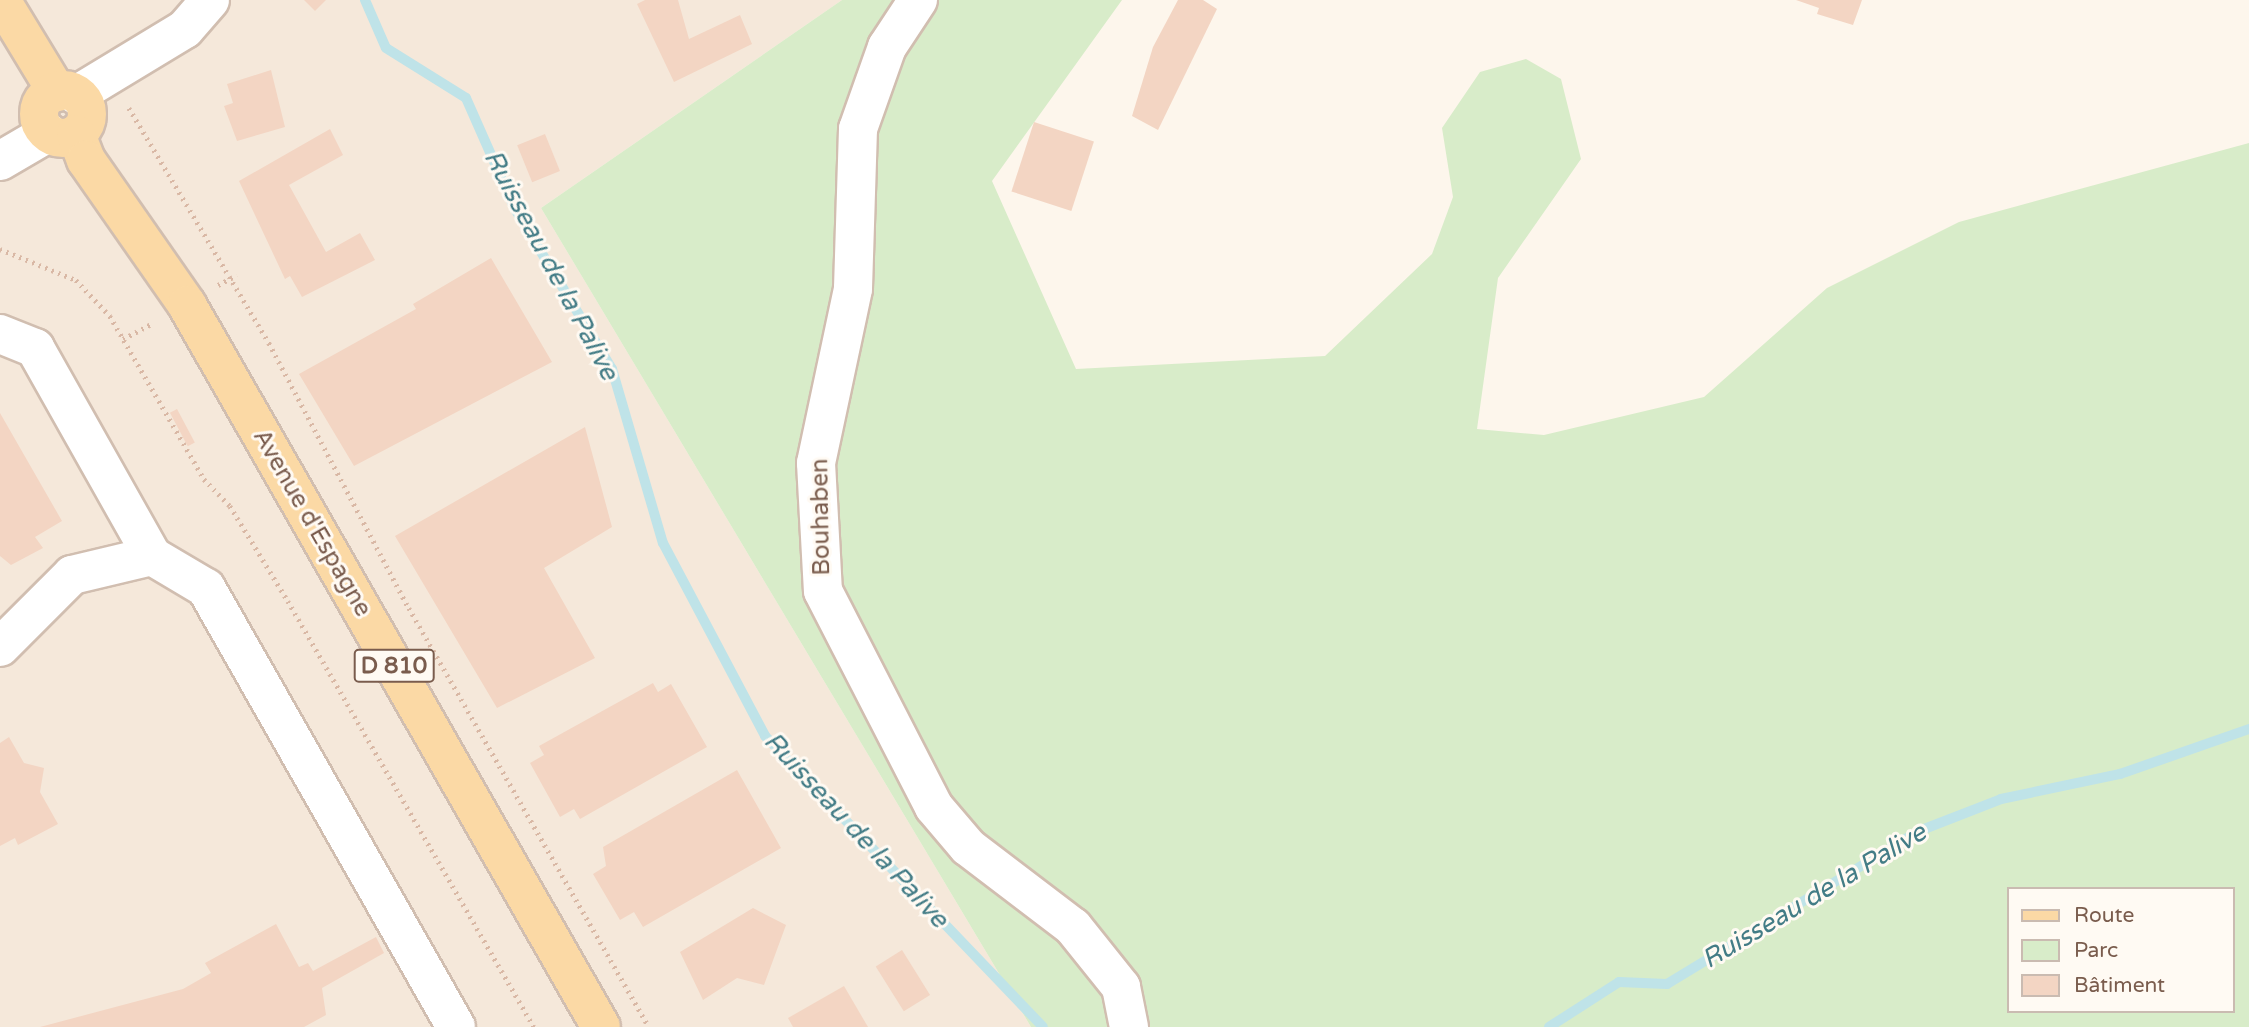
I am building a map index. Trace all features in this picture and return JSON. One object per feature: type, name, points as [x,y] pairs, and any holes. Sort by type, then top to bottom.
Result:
[{"type":"main road","points":[[1,0],[66,93],[86,116],[62,134]]},
{"type":"main road","name":"Avenue d'Espagne","points":[[62,134],[86,160],[187,304],[601,1027]]},
{"type":"street","points":[[66,93],[186,29],[210,0]]},
{"type":"street","name":"Bouhaben","points":[[918,0],[887,47],[858,129],[853,289],[816,463],[823,591],[934,807],[968,847],[1073,927],[1121,987],[1129,1027]]},
{"type":"street","points":[[0,161],[62,134]]},
{"type":"street","points":[[0,334],[34,348],[152,556],[206,588],[456,1027]]},
{"type":"street","points":[[0,647],[72,575],[152,556]]},
{"type":"path","points":[[125,100],[269,344],[409,608],[649,1027]]},
{"type":"path","points":[[0,249],[76,280],[123,339],[204,480],[230,506],[288,601],[534,1027]]},
{"type":"path","points":[[123,339],[132,334]]},
{"type":"shaded area","points":[[0,0],[842,0],[541,208],[1031,1027],[0,1027]]},
{"type":"green space","points":[[842,0],[1122,0],[992,181],[1076,369],[1325,356],[1432,254],[1453,197],[1442,128],[1480,72],[1526,59],[1561,79],[1581,159],[1498,278],[1477,429],[1544,435],[1704,397],[1827,288],[1959,222],[2249,143],[2249,1027],[1031,1027],[541,208]]},
{"type":"building","points":[[304,0],[326,0],[315,11]]},
{"type":"building","points":[[645,0],[678,0],[689,39],[740,15],[752,44],[674,82],[637,4]]},
{"type":"building","points":[[1178,0],[1203,0],[1217,9],[1158,130],[1132,116],[1153,47]]},
{"type":"building","points":[[1796,0],[1862,0],[1853,25],[1817,14],[1819,8]]},
{"type":"building","points":[[271,70],[285,127],[237,141],[224,106],[233,103],[227,84]]},
{"type":"building","points":[[1034,122],[1094,141],[1071,211],[1011,191]]},
{"type":"building","points":[[330,129],[343,155],[289,185],[326,252],[360,233],[375,260],[302,297],[290,276],[285,279],[239,181]]},
{"type":"building","points":[[545,134],[560,171],[532,182],[517,145]]},
{"type":"building","points":[[491,258],[552,362],[354,466],[299,374],[416,309],[413,304]]},
{"type":"building","points":[[177,409],[195,443],[188,446],[170,413]]},
{"type":"building","points":[[0,413],[62,521],[35,537],[43,548],[11,565],[0,556]]},
{"type":"building","points":[[585,427],[612,527],[544,568],[595,658],[497,708],[395,536]]},
{"type":"building","points":[[653,683],[658,692],[671,684],[707,747],[580,819],[574,809],[560,817],[530,763],[544,755],[539,746]]},
{"type":"building","points":[[9,737],[24,763],[44,768],[40,792],[58,824],[18,845],[15,838],[0,846],[0,743]]},
{"type":"building","points":[[737,770],[781,848],[643,927],[634,912],[620,920],[593,874],[606,866],[603,847]]},
{"type":"building","points":[[753,908],[786,925],[764,985],[737,978],[703,1000],[680,952]]},
{"type":"building","points":[[276,924],[299,967],[308,963],[313,971],[376,937],[384,953],[322,988],[326,1015],[304,1027],[40,1027],[183,989],[211,973],[205,963]]},
{"type":"building","points":[[902,950],[930,995],[904,1011],[876,966]]},
{"type":"building","points":[[844,986],[868,1027],[793,1027],[788,1018]]},
{"type":"waterway","name":"Ruisseau de la Palive","points":[[365,0],[386,48],[466,98],[515,209],[612,369],[663,543],[765,736],[1043,1027]]},
{"type":"waterway","name":"Ruisseau de la Palive","points":[[1549,1027],[1619,982],[1667,984],[1919,831],[2001,799],[2120,774],[2249,729]]}]
